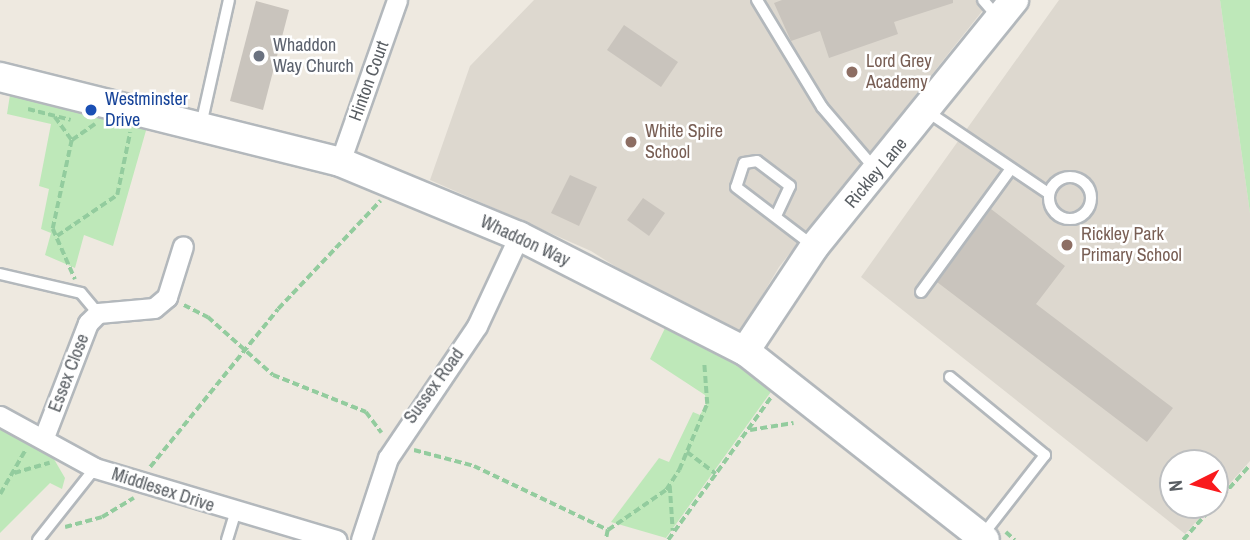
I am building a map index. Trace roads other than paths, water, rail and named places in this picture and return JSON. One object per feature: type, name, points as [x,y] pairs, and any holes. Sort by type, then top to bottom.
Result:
[{"type":"street","name":"Hinton Court","points":[[340,162],[397,0]]},
{"type":"street","name":"Rickley Lane","points":[[745,351],[814,247],[928,111],[999,6]]},
{"type":"street","name":"Whaddon Way","points":[[0,77],[340,162],[392,181],[519,236],[745,351],[983,538]]},
{"type":"street","name":"Sussex Road","points":[[361,540],[388,458],[477,326],[519,236]]},
{"type":"street","name":"Essex Close","points":[[39,435],[98,313],[154,309],[167,297],[183,246]]},
{"type":"street","name":"Middlesex Drive","points":[[0,416],[39,435],[94,468],[235,513],[336,540]]},
{"type":"lane","points":[[201,126],[229,0]]},
{"type":"lane","points":[[757,0],[822,107],[878,172]]},
{"type":"lane","points":[[928,111],[1010,170],[1048,193]]},
{"type":"lane","points":[[776,216],[790,186],[757,161],[744,163],[736,187],[814,247]]},
{"type":"lane","points":[[921,292],[1010,170]]},
{"type":"lane","points":[[1075,177],[1091,192],[1091,203],[1076,219],[1065,220],[1049,205],[1048,193],[1054,183],[1075,177]]},
{"type":"lane","points":[[0,274],[81,293],[98,313]]},
{"type":"lane","points":[[950,377],[1045,454],[983,538]]},
{"type":"lane","points":[[38,540],[94,468]]},
{"type":"lane","points":[[227,540],[235,513]]},
{"type":"place","name":"Whaddon Way Church","points":[[259,56]]},
{"type":"place","name":"Lord Grey Academy","points":[[852,72]]},
{"type":"place","name":"Westminster Drive","points":[[91,110]]},
{"type":"place","name":"White Spire School","points":[[631,142]]},
{"type":"place","name":"Rickley Park Primary School","points":[[1067,245]]}]
